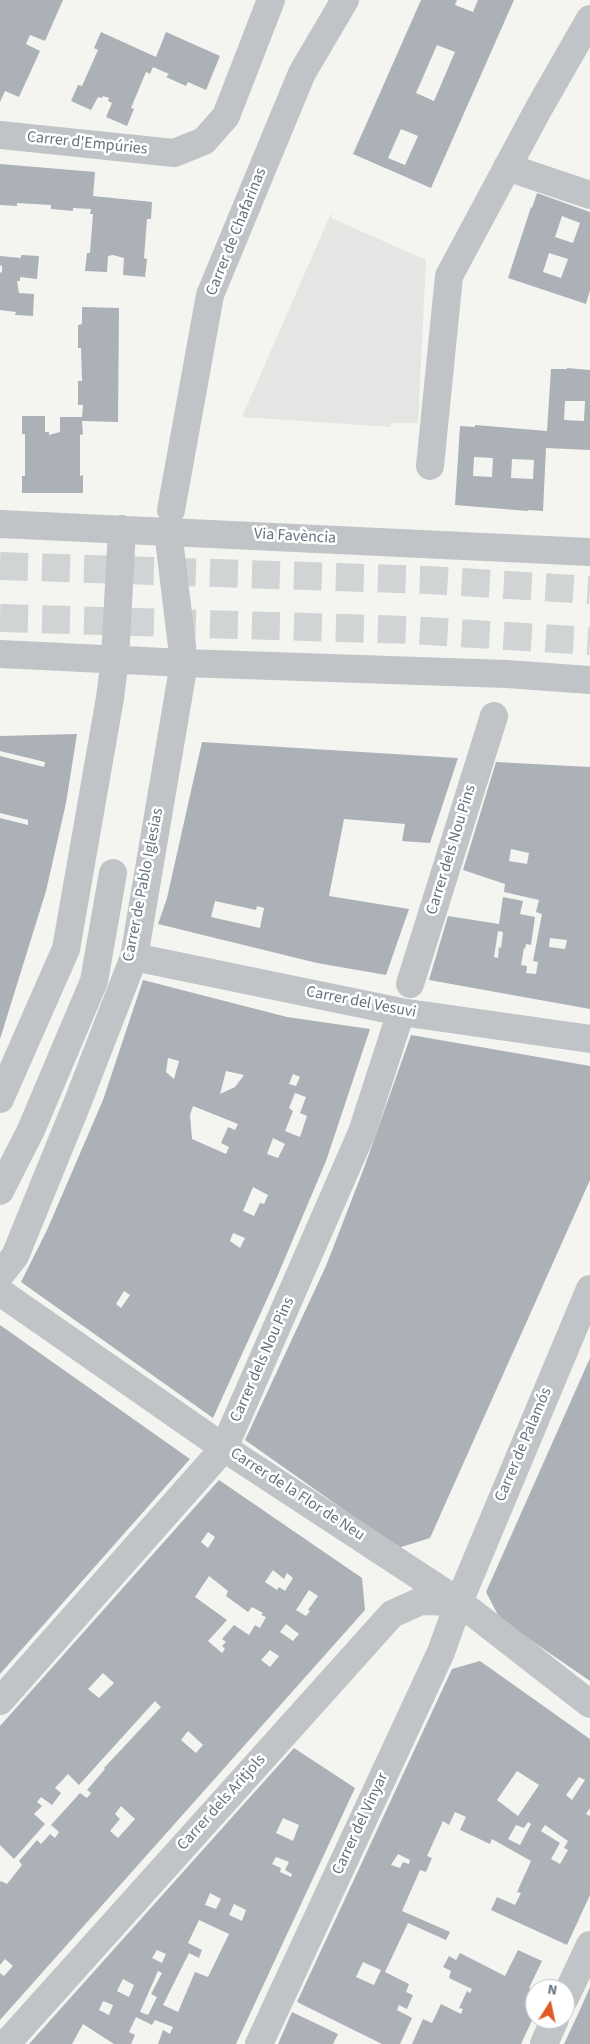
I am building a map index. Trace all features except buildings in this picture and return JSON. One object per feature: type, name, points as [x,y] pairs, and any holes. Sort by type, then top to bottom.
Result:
[{"type":"street","name":"Carrer d'Empúries","points":[[0,135],[174,152],[204,141],[226,116],[270,0]]},
{"type":"street","name":"Carrer de Chafarinas","points":[[170,521],[210,295],[302,73],[345,0]]},
{"type":"street","points":[[430,466],[449,276],[507,167],[590,19]]},
{"type":"street","points":[[507,167],[590,195]]},
{"type":"street","name":"Via Favència","points":[[0,524],[122,529],[170,521],[590,552]]},
{"type":"street","name":"Carrer de Pablo Iglesias","points":[[0,1275],[14,1256],[77,1104],[134,957],[184,663],[170,521]]},
{"type":"street","points":[[0,1099],[66,949],[107,721],[115,659],[122,529]]},
{"type":"street","points":[[0,654],[184,663],[507,674],[590,680]]},
{"type":"street","name":"Carrer dels Nou Pins","points":[[410,984],[494,716]]},
{"type":"street","name":"Carrer de Pablo Iglesias","points":[[0,1191],[31,1130],[94,981],[114,873]]},
{"type":"street","name":"Carrer del Vesuvi","points":[[134,957],[401,1012],[590,1039]]},
{"type":"street","name":"Carrer dels Nou Pins","points":[[0,1702],[224,1448],[362,1132],[401,1012]]},
{"type":"street","name":"Carrer de Palamós","points":[[459,1602],[590,1289]]},
{"type":"street","name":"Carrer de la Flor de Neu","points":[[0,1292],[224,1448],[459,1602],[590,1704]]},
{"type":"street","name":"Carrer dels Aritjols","points":[[6,2044],[392,1614],[421,1601],[459,1602]]},
{"type":"street","name":"Carrer del Vinyar","points":[[259,2044],[441,1652],[459,1602]]},
{"type":"street","points":[[574,1979],[590,1944]]},
{"type":"street","points":[[544,2044],[551,2029]]},
{"type":"shaded area","points":[[332,211],[331,218],[426,260],[418,423],[391,423],[391,427],[242,417]]},
{"type":"tunnel","points":[[0,566],[428,580],[590,590]]},
{"type":"tunnel","points":[[0,618],[410,630],[590,641]]}]
